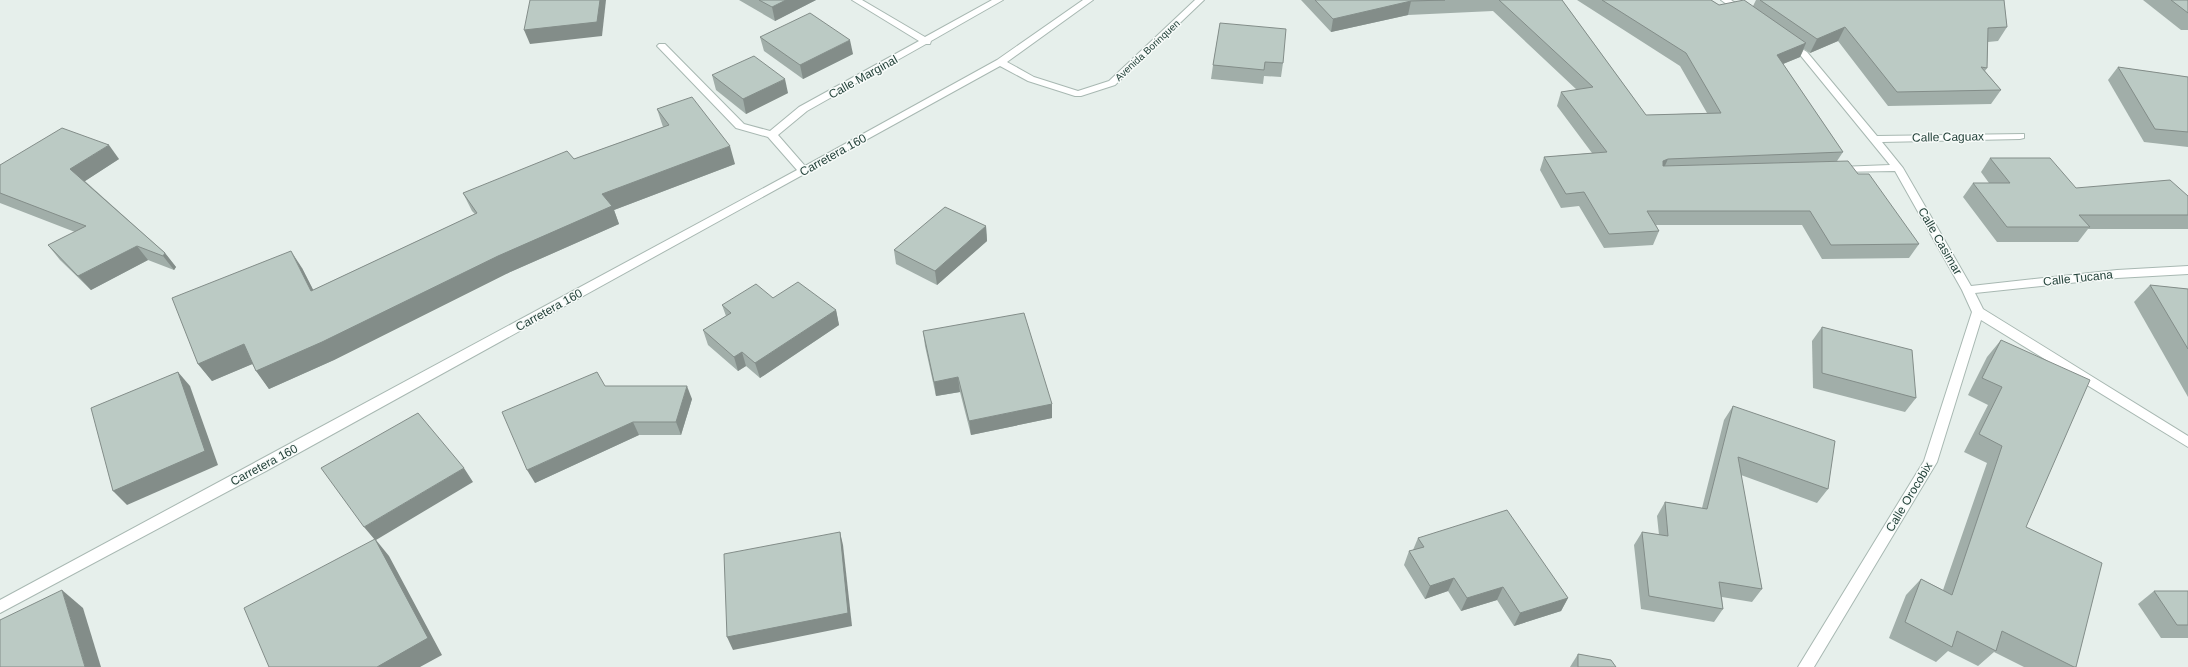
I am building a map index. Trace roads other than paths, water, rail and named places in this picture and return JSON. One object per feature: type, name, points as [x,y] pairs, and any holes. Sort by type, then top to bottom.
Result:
[{"type":"street","points":[[856,0],[927,42]]},
{"type":"street","name":"Calle Marginal","points":[[772,135],[803,109],[927,42],[999,0]]},
{"type":"street","name":"Carretera 160","points":[[0,607],[254,471],[804,171],[1000,62],[1089,0]]},
{"type":"street","name":"Avenida Borinquen","points":[[1000,62],[1031,79],[1078,94],[1112,83],[1200,0]]},
{"type":"street","points":[[1725,0],[1751,18]]},
{"type":"street","name":"Calle Casimar","points":[[1777,36],[1804,54],[1898,168],[1968,290],[1978,312]]},
{"type":"street","points":[[662,46],[740,126],[772,135],[804,171]]},
{"type":"street","name":"Calle Caguax","points":[[1875,139],[2020,136]]},
{"type":"street","points":[[1827,170],[1898,168]]},
{"type":"street","name":"Calle Tucana","points":[[1968,290],[2117,274],[2188,270]]},
{"type":"street","points":[[1978,312],[2188,442]]},
{"type":"street","name":"Calle Orocobix","points":[[1806,667],[1930,462],[1978,312]]}]
